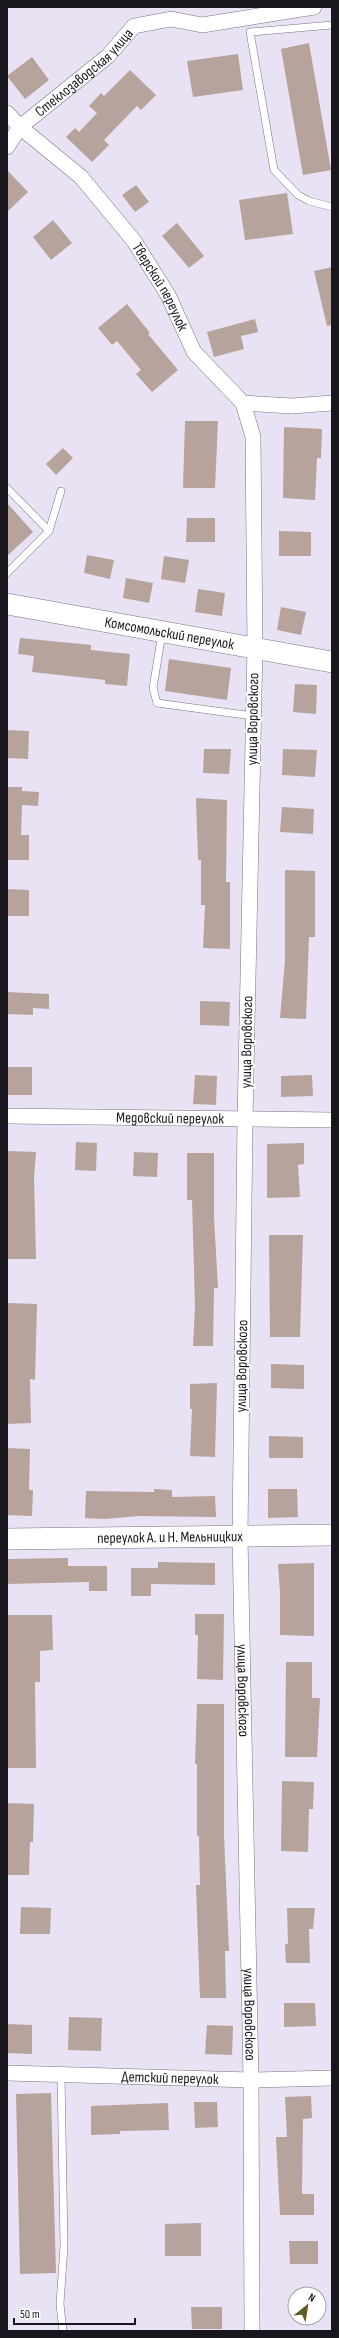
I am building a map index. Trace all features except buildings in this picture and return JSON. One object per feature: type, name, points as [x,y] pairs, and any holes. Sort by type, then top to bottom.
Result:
[{"type":"street","name":"Стеклозаводская улица","points":[[7,147],[20,127],[108,56],[134,26],[171,19],[202,25],[314,7]]},
{"type":"street","name":"Тверской переулок","points":[[7,113],[20,127],[81,177],[129,235],[168,295],[194,352],[243,403]]},
{"type":"street","points":[[243,403],[292,406],[332,403]]},
{"type":"street","name":"улица Воровского","points":[[243,403],[253,437],[255,647],[245,1120],[240,1537],[251,2080],[252,2331]]},
{"type":"street","name":"Комсомольский переулок","points":[[7,604],[162,633],[255,647],[332,662]]},
{"type":"street","name":"Медовский переулок","points":[[7,1116],[332,1120]]},
{"type":"street","name":"переулок А. и Н. Мельницких","points":[[7,1539],[332,1535]]},
{"type":"street","name":"Детский переулок","points":[[7,2073],[251,2080],[332,2078]]},
{"type":"lane","points":[[332,25],[250,32],[274,170],[298,195],[309,201],[332,207]]},
{"type":"lane","points":[[7,488],[49,531]]},
{"type":"lane","points":[[7,573],[49,531],[61,491]]},
{"type":"lane","points":[[162,633],[153,688],[157,703],[253,716]]},
{"type":"lane","points":[[61,2074],[64,2246],[60,2304],[63,2331]]}]
